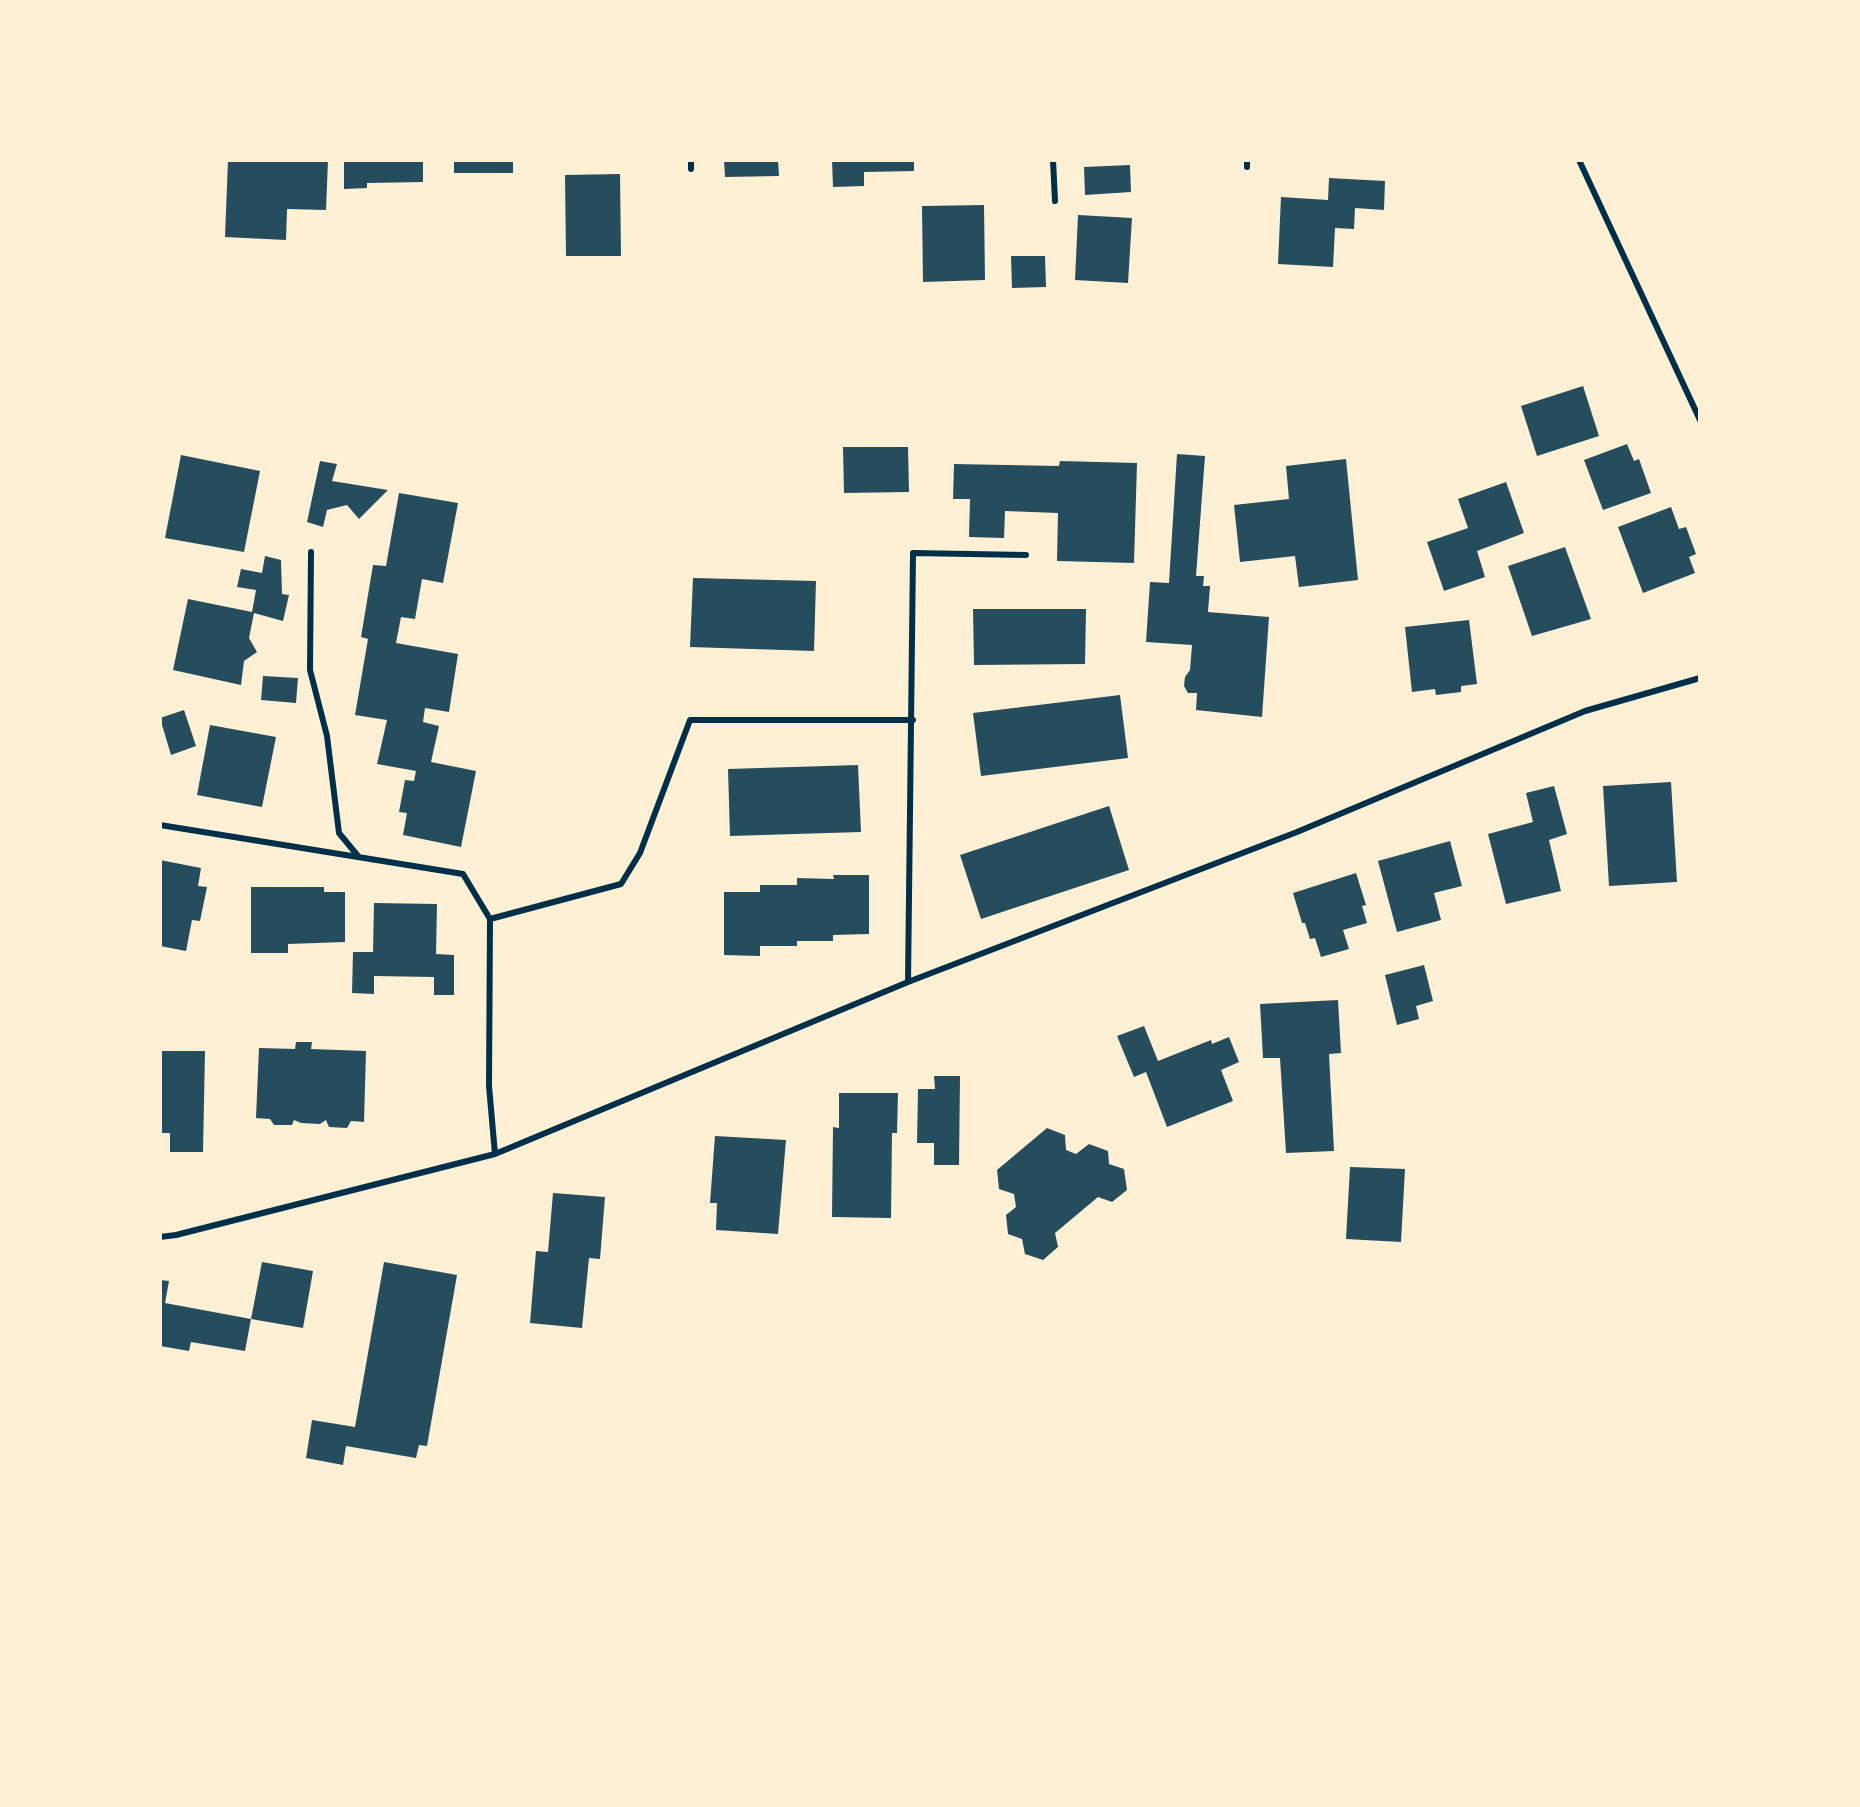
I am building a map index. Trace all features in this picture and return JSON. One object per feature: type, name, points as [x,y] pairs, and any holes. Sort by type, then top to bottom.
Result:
[{"type":"street","points":[[691,160],[691,169]]},
{"type":"street","points":[[1053,160],[1055,201]]},
{"type":"street","points":[[1579,160],[1700,420]]},
{"type":"street","points":[[311,552],[310,670],[327,736],[339,832],[358,856]]},
{"type":"street","points":[[908,982],[913,720],[913,553],[1026,555]]},
{"type":"street","points":[[160,1236],[176,1235],[495,1154],[908,982],[1297,832],[1585,711],[1700,678]]},
{"type":"street","points":[[490,919],[621,884],[640,853],[690,720],[913,720]]},
{"type":"street","points":[[160,825],[463,874],[490,919],[489,1086],[495,1154]]},
{"type":"building","points":[[228,160],[328,160],[326,210],[287,209],[286,240],[225,237]]},
{"type":"building","points":[[344,160],[423,160],[423,182],[367,183],[367,188],[344,189]]},
{"type":"building","points":[[454,160],[513,160],[513,173],[454,173]]},
{"type":"building","points":[[724,160],[778,160],[779,176],[725,177]]},
{"type":"building","points":[[832,160],[914,160],[914,171],[864,172],[864,186],[833,187]]},
{"type":"building","points":[[1130,165],[1131,192],[1085,195],[1084,167]]},
{"type":"building","points":[[620,174],[621,256],[566,256],[565,175]]},
{"type":"building","points":[[1329,178],[1385,181],[1384,210],[1355,208],[1354,229],[1335,228],[1333,267],[1278,264],[1281,197],[1328,200]]},
{"type":"building","points":[[984,205],[985,280],[923,282],[922,206]]},
{"type":"building","points":[[1078,215],[1132,218],[1128,283],[1075,280]]},
{"type":"building","points":[[1011,256],[1045,256],[1046,287],[1012,288]]},
{"type":"building","points":[[1583,386],[1599,436],[1537,456],[1521,406]]},
{"type":"building","points":[[1627,444],[1634,461],[1639,459],[1651,493],[1603,510],[1584,460]]},
{"type":"building","points":[[843,447],[908,447],[909,492],[844,493]]},
{"type":"building","points":[[1177,454],[1205,456],[1196,576],[1204,576],[1203,586],[1210,586],[1208,612],[1269,617],[1262,717],[1196,710],[1197,693],[1188,693],[1184,686],[1185,677],[1190,670],[1192,645],[1146,642],[1150,582],[1169,583]]},
{"type":"building","points":[[181,455],[260,471],[244,552],[165,538]]},
{"type":"building","points":[[1346,459],[1358,580],[1299,587],[1295,556],[1240,562],[1234,505],[1289,499],[1286,466]]},
{"type":"building","points":[[320,461],[337,464],[332,481],[388,490],[359,519],[347,505],[327,510],[323,527],[307,522]]},
{"type":"building","points":[[1060,461],[1137,463],[1134,563],[1057,561],[1058,513],[1005,511],[1004,538],[969,537],[970,499],[953,499],[954,464],[1059,466]]},
{"type":"building","points":[[1506,482],[1524,533],[1477,551],[1485,577],[1444,591],[1427,542],[1468,528],[1458,499]]},
{"type":"building","points":[[399,493],[458,503],[443,583],[422,579],[415,619],[401,617],[396,643],[458,654],[449,712],[425,708],[423,722],[439,726],[431,762],[476,771],[461,847],[403,835],[407,813],[399,812],[405,780],[414,781],[416,771],[377,764],[387,720],[355,715],[368,639],[361,637],[373,565],[386,566]]},
{"type":"building","points":[[1671,507],[1679,529],[1686,527],[1696,554],[1689,557],[1695,573],[1643,593],[1618,527]]},
{"type":"building","points":[[1565,547],[1591,619],[1532,636],[1508,566]]},
{"type":"building","points":[[265,556],[281,560],[282,594],[289,595],[283,621],[254,613],[249,638],[257,652],[244,661],[241,685],[173,670],[188,599],[252,612],[256,590],[237,587],[241,569],[262,573]]},
{"type":"building","points":[[693,578],[816,581],[814,651],[690,647]]},
{"type":"building","points":[[973,609],[1086,609],[1085,664],[974,665]]},
{"type":"building","points":[[1469,620],[1477,684],[1461,686],[1461,692],[1436,695],[1435,689],[1412,692],[1405,627]]},
{"type":"building","points":[[263,676],[298,678],[296,703],[261,700]]},
{"type":"building","points":[[1120,695],[1128,758],[981,776],[973,713]]},
{"type":"building","points":[[184,710],[196,746],[171,755],[160,718]]},
{"type":"building","points":[[210,725],[276,737],[262,807],[197,795]]},
{"type":"building","points":[[858,765],[861,832],[730,836],[728,769]]},
{"type":"building","points":[[1671,782],[1677,882],[1609,886],[1603,786]]},
{"type":"building","points":[[1554,786],[1567,834],[1549,840],[1561,891],[1506,904],[1488,834],[1533,822],[1526,793]]},
{"type":"building","points":[[1109,806],[1129,870],[981,919],[960,855]]},
{"type":"building","points":[[1450,841],[1462,886],[1434,893],[1441,920],[1397,932],[1378,861]]},
{"type":"building","points":[[160,860],[201,868],[198,886],[207,887],[200,921],[192,920],[186,951],[160,946]]},
{"type":"building","points":[[1356,873],[1366,905],[1362,906],[1367,923],[1343,930],[1349,949],[1321,957],[1315,938],[1310,939],[1305,923],[1302,923],[1293,893]]},
{"type":"building","points":[[833,875],[869,875],[869,934],[833,935],[833,941],[797,941],[797,946],[760,946],[760,956],[724,955],[724,892],[760,892],[760,885],[797,885],[797,878],[834,879]]},
{"type":"building","points":[[251,887],[324,887],[324,892],[345,892],[345,942],[288,944],[288,953],[251,953]]},
{"type":"building","points":[[374,903],[437,904],[436,954],[454,955],[454,995],[434,995],[434,977],[374,976],[374,994],[352,993],[353,952],[373,952]]},
{"type":"building","points":[[1424,965],[1433,1001],[1416,1006],[1419,1019],[1397,1025],[1385,975]]},
{"type":"building","points":[[1338,1000],[1341,1053],[1329,1054],[1334,1151],[1286,1153],[1280,1058],[1263,1058],[1260,1004]]},
{"type":"building","points":[[1144,1026],[1158,1061],[1211,1040],[1212,1044],[1229,1037],[1239,1062],[1221,1070],[1233,1101],[1167,1127],[1146,1072],[1134,1077],[1117,1036]]},
{"type":"building","points":[[296,1042],[312,1042],[311,1049],[366,1051],[364,1122],[351,1121],[347,1128],[329,1127],[326,1120],[320,1124],[301,1123],[294,1120],[292,1125],[274,1125],[270,1119],[256,1118],[259,1048],[295,1049]]},
{"type":"building","points":[[160,1051],[205,1051],[203,1152],[170,1152],[170,1133],[160,1133]]},
{"type":"building","points":[[934,1076],[960,1076],[959,1165],[934,1165],[934,1143],[917,1143],[918,1089],[935,1089]]},
{"type":"building","points":[[839,1093],[898,1093],[897,1133],[892,1133],[891,1218],[832,1217],[833,1127],[839,1128]]},
{"type":"building","points":[[1047,1128],[1065,1135],[1066,1150],[1076,1154],[1089,1144],[1108,1151],[1109,1164],[1124,1169],[1127,1190],[1112,1202],[1098,1197],[1055,1233],[1058,1247],[1043,1260],[1025,1254],[1022,1239],[1008,1234],[1006,1215],[1016,1207],[1014,1194],[999,1189],[997,1170]]},
{"type":"building","points":[[715,1136],[786,1140],[778,1234],[716,1230],[717,1203],[710,1203]]},
{"type":"building","points":[[1350,1167],[1405,1169],[1401,1242],[1346,1239]]},
{"type":"building","points":[[553,1193],[605,1197],[600,1259],[589,1258],[582,1328],[530,1323],[536,1251],[548,1252]]},
{"type":"building","points":[[262,1262],[313,1271],[303,1328],[251,1319]]},
{"type":"building","points":[[384,1262],[457,1275],[427,1446],[419,1445],[416,1458],[346,1446],[343,1465],[306,1458],[312,1420],[355,1427]]},
{"type":"building","points":[[160,1280],[169,1281],[165,1303],[251,1319],[245,1351],[191,1342],[189,1351],[160,1346]]}]
